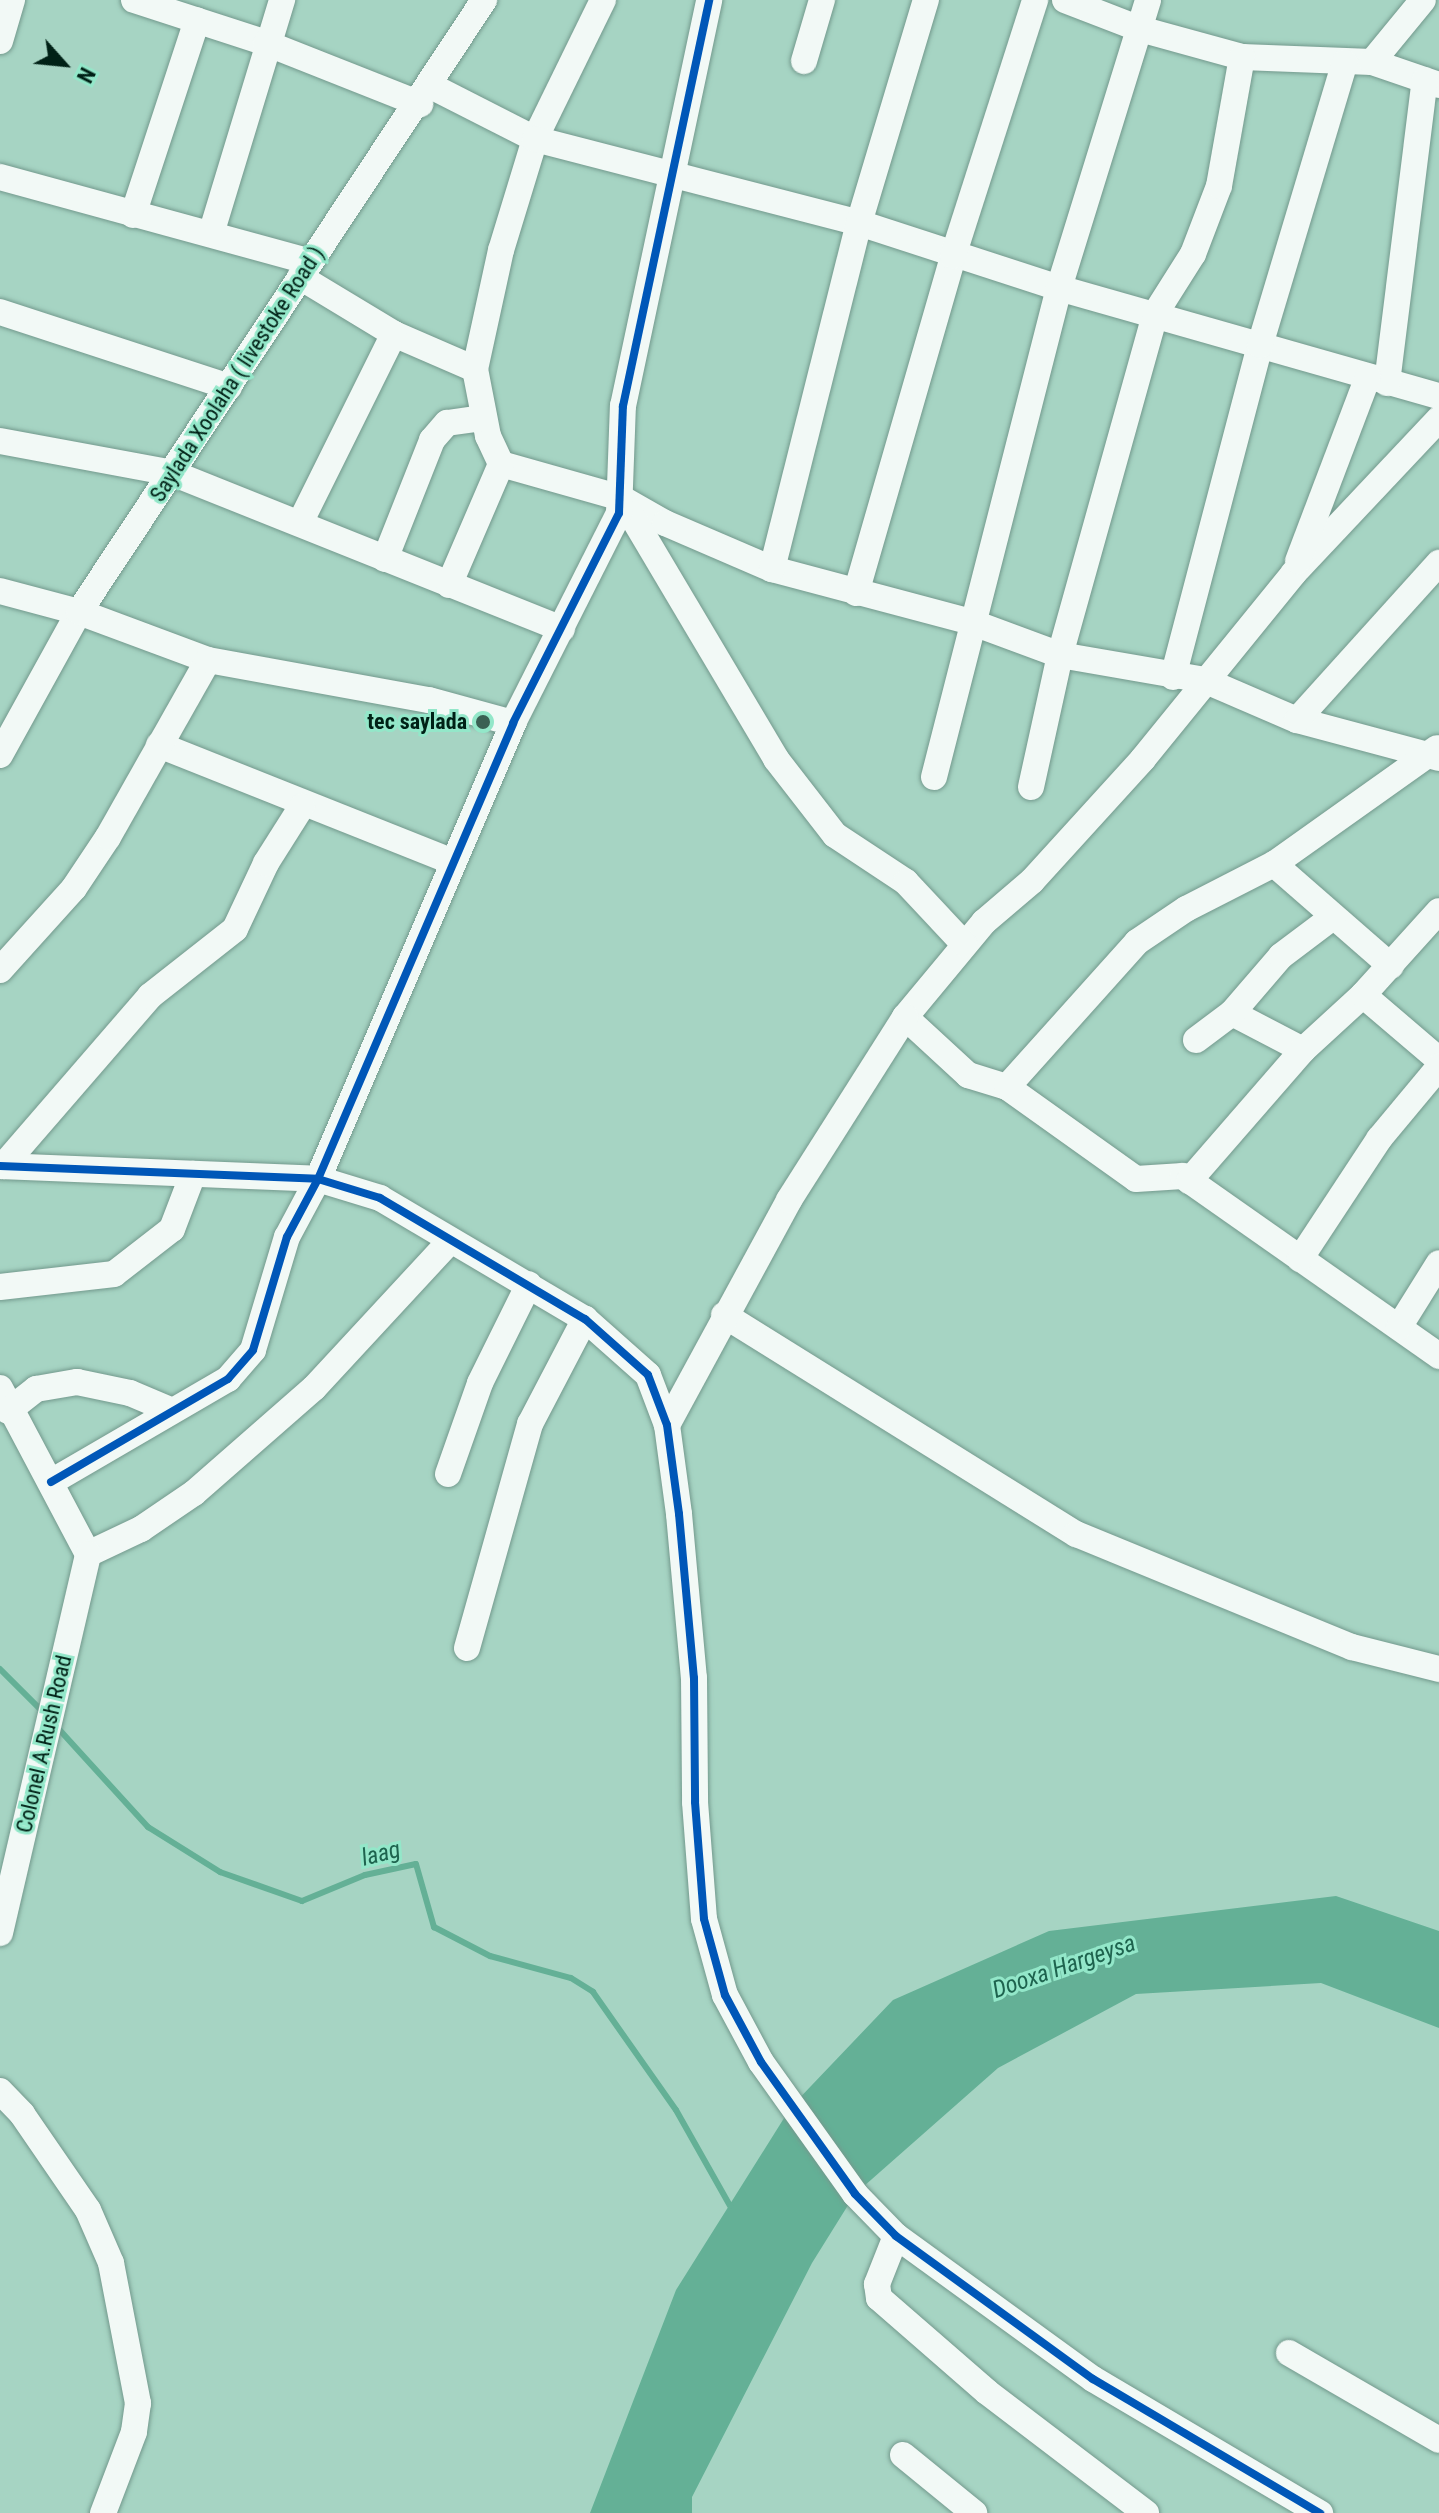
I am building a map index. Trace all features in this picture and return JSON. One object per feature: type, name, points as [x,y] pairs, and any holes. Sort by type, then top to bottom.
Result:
[{"type":"street","points":[[0,41],[12,0]]},
{"type":"street","points":[[134,0],[425,95],[535,139],[676,173],[859,223],[1059,288],[1439,396]]},
{"type":"street","points":[[211,234],[266,43],[282,0]]},
{"type":"street","name":"Saylada Xoolaha ( livestoke Road )","points":[[0,755],[10,717],[305,269],[425,95],[484,0]]},
{"type":"street","points":[[449,585],[501,464],[484,418],[475,369],[501,250],[535,139],[603,0]]},
{"type":"street","points":[[51,1482],[228,1379],[253,1350],[287,1237],[318,1179],[451,861],[513,723],[619,513],[623,406],[637,324],[676,173],[709,0]]},
{"type":"street","points":[[804,61],[822,0]]},
{"type":"street","points":[[772,569],[859,223],[926,0]]},
{"type":"street","points":[[856,593],[953,256],[1035,0]]},
{"type":"street","points":[[1065,0],[1140,29],[1242,57],[1372,62],[1432,82],[1377,380],[1294,573]]},
{"type":"street","points":[[934,777],[971,622],[1059,288],[1148,0]]},
{"type":"street","points":[[1372,62],[1423,0]]},
{"type":"street","points":[[133,215],[197,20]]},
{"type":"street","points":[[1031,787],[1060,655],[1155,314],[1211,212],[1242,57]]},
{"type":"street","points":[[1173,677],[1260,345],[1345,62]]},
{"type":"street","points":[[0,177],[211,234],[305,269],[394,334],[475,369]]},
{"type":"street","points":[[0,312],[229,387]]},
{"type":"street","points":[[301,521],[394,334]]},
{"type":"street","points":[[385,559],[432,440],[447,423],[484,418]]},
{"type":"street","points":[[667,1425],[789,1200],[905,1017],[964,944],[1032,881],[1143,759],[1204,680],[1294,573],[1439,419]]},
{"type":"street","points":[[0,441],[172,473],[301,521],[385,559],[562,629]]},
{"type":"street","points":[[501,464],[621,498],[665,523],[772,569],[971,622],[1060,655],[1204,680],[1297,720],[1436,753]]},
{"type":"street","points":[[621,498],[776,759],[835,835],[906,882],[964,944]]},
{"type":"street","points":[[1297,720],[1439,563]]},
{"type":"street","points":[[0,591],[79,612],[208,660],[429,700],[513,723]]},
{"type":"street","points":[[0,970],[74,888],[208,660]]},
{"type":"street","points":[[159,745],[302,806],[451,861]]},
{"type":"street","points":[[1007,1087],[1137,942],[1186,909],[1274,864],[1436,753]]},
{"type":"street","points":[[1,1166],[150,996],[235,929],[266,863],[302,806]]},
{"type":"street","points":[[1274,864],[1391,966]]},
{"type":"street","points":[[1189,1181],[1303,1050],[1363,995],[1439,911]]},
{"type":"street","points":[[1196,1040],[1232,1013],[1281,956],[1333,917]]},
{"type":"street","points":[[1363,995],[1439,1060]]},
{"type":"street","points":[[1232,1013],[1303,1050]]},
{"type":"street","points":[[905,1017],[968,1075],[1007,1087],[1129,1175],[1146,1181],[1177,1174],[1189,1181],[1439,1356]]},
{"type":"street","points":[[1300,1259],[1379,1139],[1439,1067]]},
{"type":"street","points":[[1,1166],[318,1179],[380,1198],[585,1319],[648,1375],[667,1425],[694,1678],[695,1802],[704,1919],[725,1995],[761,2062],[855,2194],[896,2236],[1093,2379],[1320,2513]]},
{"type":"street","points":[[0,1287],[114,1274],[172,1229],[193,1174]]},
{"type":"street","points":[[170,1410],[130,1393],[77,1382],[36,1389],[4,1399],[88,1554],[141,1529],[194,1493],[314,1388],[450,1241]]},
{"type":"street","points":[[1399,1327],[1439,1263]]},
{"type":"street","points":[[448,1474],[480,1383],[529,1284]]},
{"type":"street","points":[[724,1315],[1076,1534],[1352,1647],[1439,1669]]},
{"type":"street","points":[[467,1648],[530,1424],[585,1319]]},
{"type":"street","name":"Colonel A.Rush Road","points":[[0,1933],[88,1554]]},
{"type":"street","points":[[0,2091],[22,2114],[88,2210],[111,2263],[138,2403],[134,2432],[103,2513]]},
{"type":"street","points":[[896,2236],[877,2284],[879,2298],[987,2392],[1146,2513]]},
{"type":"street","points":[[1289,2353],[1439,2440]]},
{"type":"street","points":[[903,2455],[974,2513]]},
{"type":"water","name":"Dooxa Hargeysa","points":[[1336,1896],[1439,1931],[1439,2028],[1321,1983],[1136,1994],[998,2068],[855,2194],[812,2263],[692,2497],[692,2513],[590,2513],[676,2290],[791,2107],[893,2000],[1049,1931]]},
{"type":"waterway","name":"laag","points":[[0,1669],[43,1712]]},
{"type":"waterway","name":"laag","points":[[56,1726],[148,1827],[220,1872],[302,1901],[365,1875],[416,1864],[434,1927],[490,1956],[571,1978],[593,1992],[676,2110],[730,2206]]},
{"type":"cycle path","points":[[51,1482],[228,1379],[253,1350],[287,1237],[318,1179],[513,723],[619,513],[623,406],[709,0]]},
{"type":"cycle path","points":[[0,1166],[318,1179],[380,1198],[585,1319],[648,1375],[667,1425],[679,1514],[694,1678],[695,1802],[704,1919],[725,1995],[761,2062],[855,2194],[896,2236],[1093,2379],[1320,2513]]},
{"type":"place","name":"tec saylada","points":[[483,722]]}]
